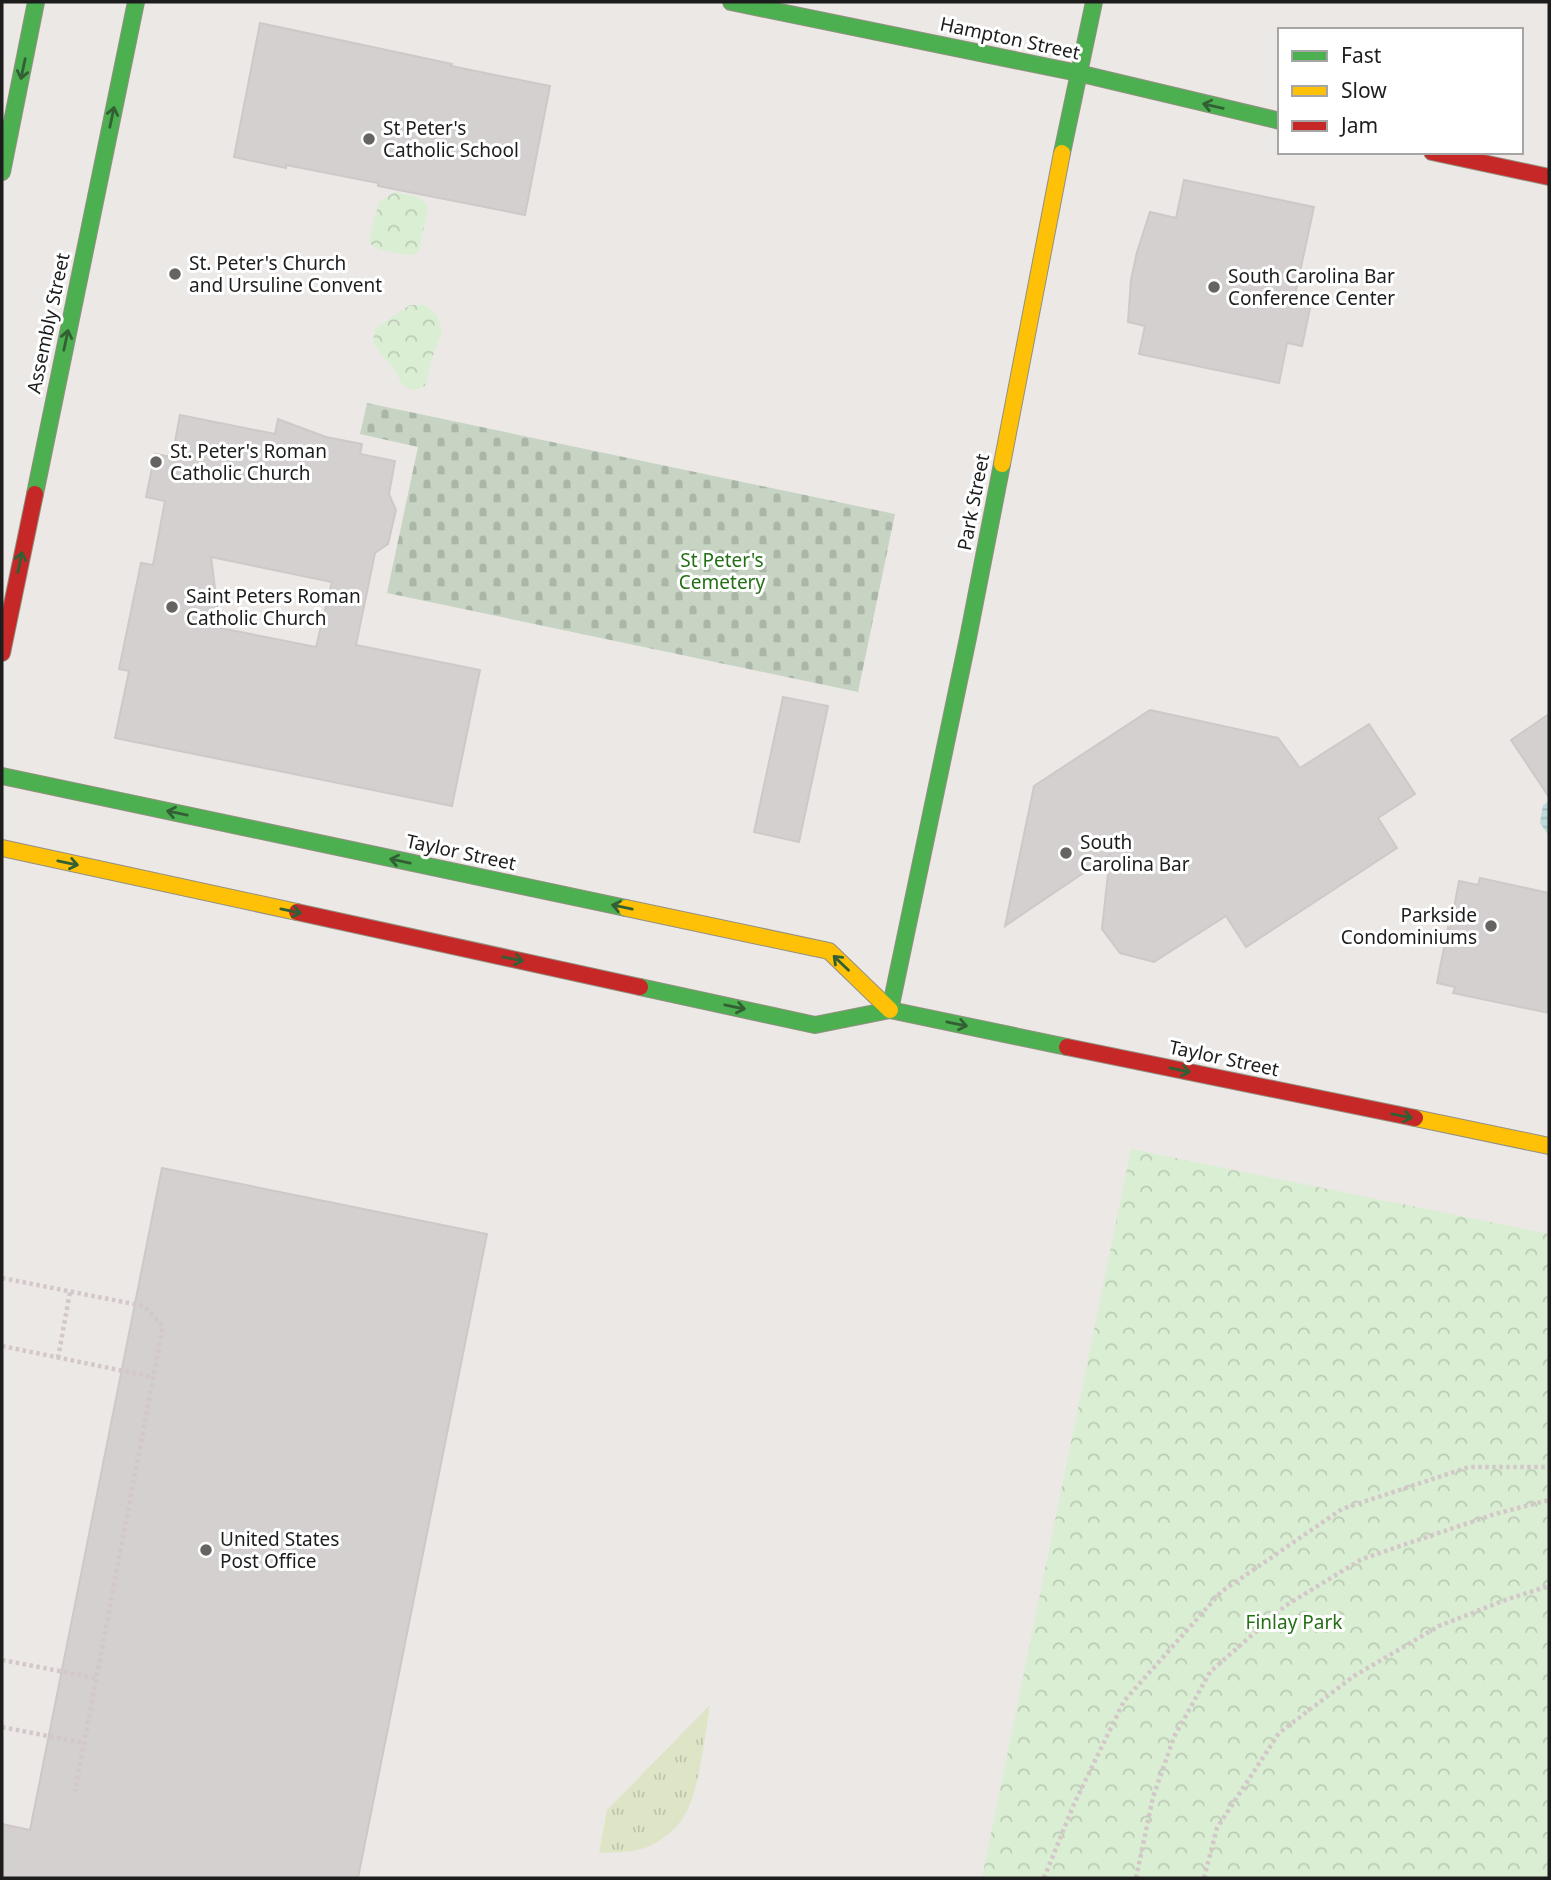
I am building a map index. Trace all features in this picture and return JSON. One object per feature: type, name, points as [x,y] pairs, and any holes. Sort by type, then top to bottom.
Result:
[{"type":"main road","points":[[2,172],[36,2]]},
{"type":"main road","name":"Assembly Street","points":[[2,653],[136,2]]},
{"type":"main road","name":"Hampton Street","points":[[732,2],[1078,73],[1278,121]]},
{"type":"main road","name":"Park Street","points":[[890,1010],[968,638],[1094,2]]},
{"type":"main road","points":[[1441,154],[1549,177]]},
{"type":"main road","name":"Taylor Street","points":[[2,776],[829,951],[890,1010]]},
{"type":"main road","name":"Taylor Street","points":[[2,848],[815,1025],[890,1010],[1549,1146]]},
{"type":"path","points":[[2,1278],[144,1306],[163,1326],[75,1791]]},
{"type":"path","points":[[58,1358],[70,1292]]},
{"type":"path","points":[[2,1346],[153,1377]]},
{"type":"path","points":[[1044,1878],[1074,1804],[1124,1701],[1221,1592],[1342,1509],[1469,1467],[1549,1467]]},
{"type":"path","points":[[1136,1878],[1153,1797],[1174,1737],[1210,1672],[1285,1606],[1362,1559],[1494,1514],[1549,1500]]},
{"type":"path","points":[[1204,1878],[1217,1828],[1279,1733],[1354,1676],[1439,1626],[1549,1586]]},
{"type":"path","points":[[2,1660],[96,1678]]},
{"type":"path","points":[[2,1727],[84,1743]]},
{"type":"green space","points":[[395,192],[417,197],[426,203],[428,209],[419,250],[415,255],[380,249],[371,245],[369,240],[379,202]]},
{"type":"green space","points":[[410,305],[425,305],[437,315],[442,332],[425,386],[414,390],[404,387],[373,342],[375,329]]},
{"type":"green space","name":"St Peter's Cemetery","points":[[367,403],[895,514],[858,692],[387,593],[418,447],[360,434]]},
{"type":"green space","name":"Finlay Park","points":[[1131,1149],[1549,1234],[1549,1878],[982,1878]]},
{"type":"green space","points":[[710,1705],[699,1774],[692,1800],[683,1818],[666,1836],[645,1848],[628,1852],[599,1853],[607,1810]]},
{"type":"water","points":[[1549,801],[1549,836],[1540,823],[1543,805]]},
{"type":"building","points":[[260,23],[550,86],[525,215],[378,186],[378,183],[234,157]]},
{"type":"building","name":"South Carolina Bar Conference Center","points":[[1184,180],[1314,207],[1295,295],[1312,299],[1302,346],[1287,343],[1279,383],[1139,354],[1145,326],[1128,322],[1131,280],[1137,252],[1150,212],[1176,218]]},
{"type":"building","name":"Saint Peters Roman Catholic Church","points":[[180,415],[275,434],[278,419],[326,437],[362,444],[360,454],[395,461],[389,494],[396,510],[388,544],[375,553],[356,645],[480,670],[452,806],[115,738],[129,671],[119,669],[141,563],[153,565],[165,501],[146,497],[155,454],[172,457]],"holes":[[[211,557],[332,582],[316,647],[220,628]]]},
{"type":"building","points":[[783,697],[828,706],[799,842],[754,832]]},
{"type":"building","points":[[1150,710],[1278,738],[1300,768],[1369,724],[1415,794],[1378,818],[1397,848],[1246,947],[1226,916],[1154,962],[1120,953],[1102,929],[1110,855],[1005,926],[1034,786]]},
{"type":"building","points":[[1549,714],[1549,797],[1511,740]]},
{"type":"building","name":"Parkside Condominiums","points":[[1480,878],[1549,893],[1549,1013],[1453,993],[1455,987],[1437,983],[1459,881],[1478,885]]},
{"type":"building","points":[[162,1168],[487,1234],[358,1878],[2,1878],[2,1824],[30,1830]]},
{"type":"traffic: fast","points":[[2,172],[36,2]]},
{"type":"traffic: fast","points":[[35,494],[136,2]]},
{"type":"traffic: fast","points":[[731,2],[1078,73],[1278,121]]},
{"type":"traffic: fast","points":[[1062,153],[1094,2]]},
{"type":"traffic: fast","points":[[890,1010],[1002,464]]},
{"type":"traffic: fast","points":[[2,776],[626,908]]},
{"type":"traffic: fast","points":[[640,987],[815,1025],[890,1010],[1067,1047]]},
{"type":"traffic: slow","points":[[1002,464],[1062,153]]},
{"type":"traffic: slow","points":[[2,848],[297,912]]},
{"type":"traffic: slow","points":[[626,908],[829,951],[890,1010]]},
{"type":"traffic: slow","points":[[1415,1118],[1549,1146]]},
{"type":"traffic: jam","points":[[1441,154],[1549,177]]},
{"type":"traffic: jam","points":[[2,653],[35,494]]},
{"type":"traffic: jam","points":[[297,912],[640,987]]},
{"type":"traffic: jam","points":[[1067,1047],[1415,1118]]},
{"type":"place","name":"St Peter's Catholic School","points":[[369,139]]},
{"type":"place","name":"St. Peter's Church and Ursuline Convent","points":[[175,274]]},
{"type":"place","name":"South Carolina Bar Conference Center","points":[[1214,287]]},
{"type":"place","name":"St. Peter's Roman Catholic Church","points":[[156,462]]},
{"type":"place","name":"Saint Peters Roman Catholic Church","points":[[172,607]]},
{"type":"place","name":"South Carolina Bar","points":[[1066,853]]},
{"type":"place","name":"Parkside Condominiums","points":[[1491,926]]},
{"type":"place","name":"United States Post Office","points":[[206,1550]]}]
